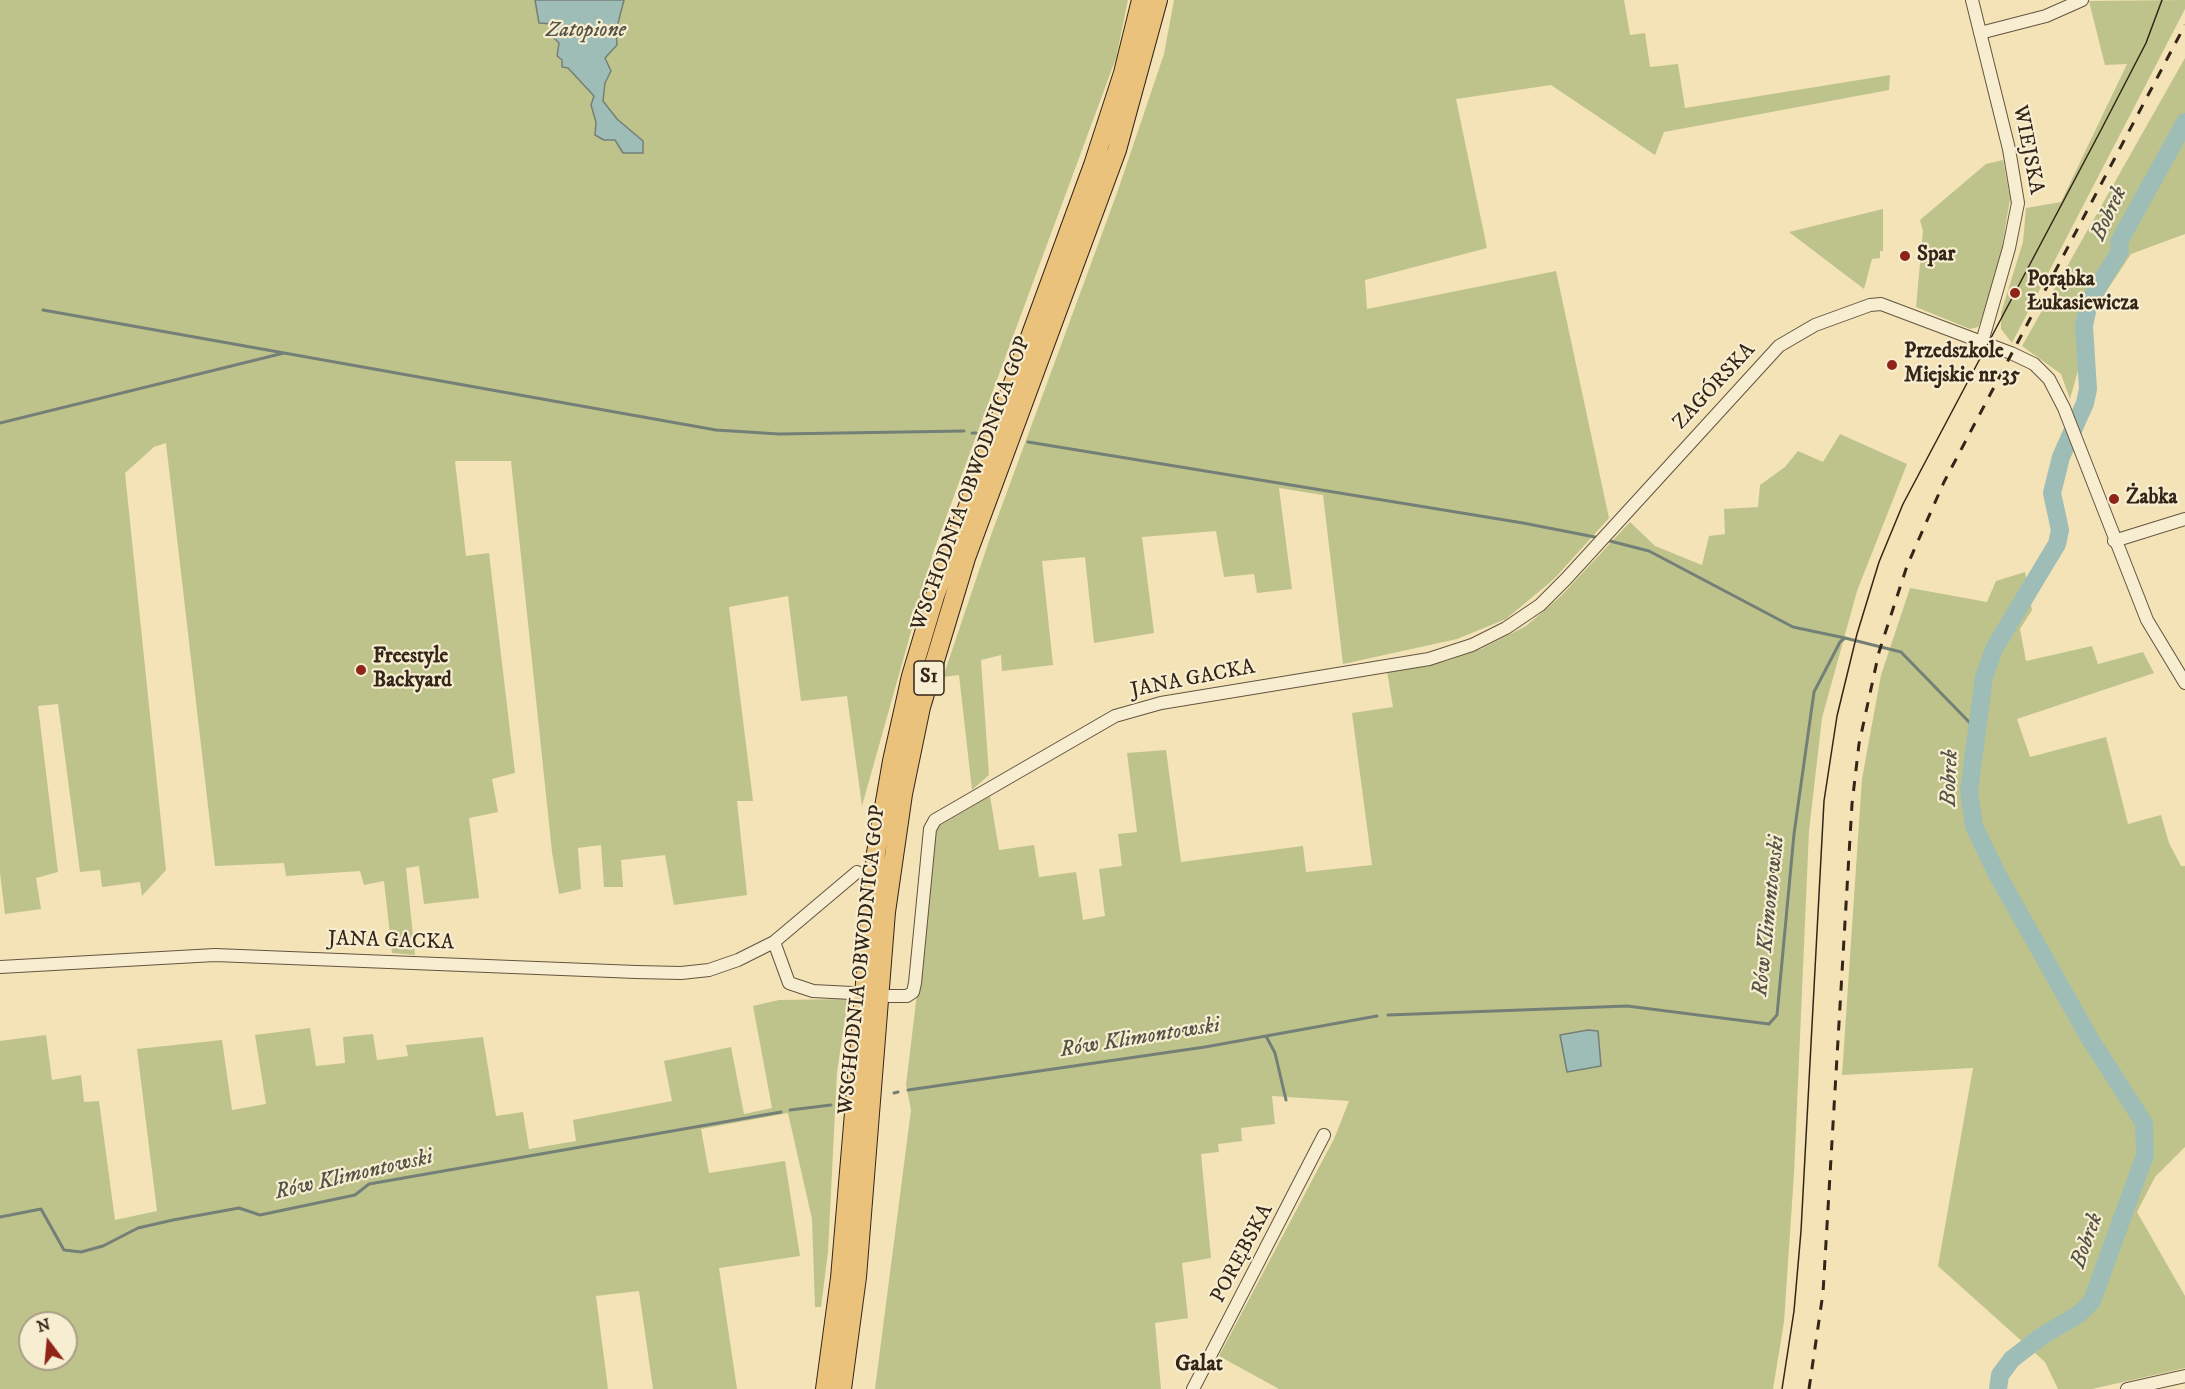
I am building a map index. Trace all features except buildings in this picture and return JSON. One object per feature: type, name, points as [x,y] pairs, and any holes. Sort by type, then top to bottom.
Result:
[{"type":"highway","name":"WSCHODNIA OBWODNICA GOP","points":[[825,1389],[840,1278],[876,853],[892,761],[911,676],[935,596],[1107,124],[1141,0]]},
{"type":"highway","name":"WSCHODNIA OBWODNICA GOP","points":[[842,1389],[857,1277],[886,912],[903,794],[921,707],[966,558],[1117,150],[1158,0]]},
{"type":"street","name":"WIEJSKA","points":[[1972,0],[2014,169],[2018,203],[2010,248],[1982,342]]},
{"type":"street","points":[[1980,33],[2046,16],[2082,0]]},
{"type":"street","name":"ZAGÓRSKA","points":[[1530,613],[1549,596],[1785,342],[1815,325],[1860,308],[1881,304],[2034,364],[2054,385],[2147,620],[2185,683]]},
{"type":"street","points":[[2114,541],[2185,519]]},
{"type":"street","name":"JANA GACKA","points":[[889,996],[907,996],[913,992],[930,829],[932,824],[944,815],[1115,716],[1161,704],[1429,658],[1472,645],[1530,613]]},
{"type":"street","name":"JANA GACKA","points":[[0,967],[215,955],[681,973],[710,970],[729,964],[774,942],[857,872]]},
{"type":"street","points":[[774,942],[789,983],[813,991],[852,993]]},
{"type":"street","name":"PORĘBSKA","points":[[1193,1389],[1294,1198],[1324,1135]]},
{"type":"street","points":[[2127,1389],[2185,1376]]},
{"type":"green space","points":[[0,0],[1128,0],[1116,58],[934,550],[862,806],[847,696],[801,701],[788,596],[729,607],[753,801],[737,801],[747,895],[674,905],[665,855],[621,860],[623,887],[604,887],[601,845],[578,848],[581,889],[559,894],[552,852],[511,461],[455,461],[466,556],[489,553],[515,773],[492,779],[498,812],[469,818],[479,898],[424,904],[419,866],[406,868],[415,955],[392,953],[384,881],[364,885],[360,871],[286,876],[284,863],[215,866],[166,443],[154,447],[125,473],[166,870],[142,896],[140,882],[102,887],[100,870],[80,872],[58,704],[38,706],[58,872],[36,878],[41,909],[5,914],[0,873]]},
{"type":"green space","points":[[1174,0],[1624,0],[1630,35],[1645,33],[1650,67],[1678,64],[1685,108],[1890,75],[1889,90],[1664,132],[1655,155],[1551,85],[1456,99],[1487,248],[1365,280],[1367,309],[1556,271],[1609,518],[1554,579],[1506,619],[1457,639],[1343,664],[1323,495],[1279,488],[1292,589],[1257,593],[1254,574],[1224,577],[1216,531],[1142,537],[1154,633],[1094,643],[1085,557],[1042,561],[1053,665],[1002,671],[1001,655],[981,660],[989,775],[972,790],[959,675],[943,677],[990,538],[1117,193],[1164,54]]},
{"type":"green space","points":[[2185,0],[2185,9],[2012,343],[2001,329],[2001,313],[2023,242],[2026,208],[2061,202],[2127,64],[2105,65],[2089,1]]},
{"type":"green space","points":[[2185,58],[2185,234],[2131,254],[2096,307],[2070,399],[2061,374],[2022,346]]},
{"type":"green space","points":[[2003,160],[2010,199],[2000,259],[1980,323],[1978,327],[1970,329],[1916,307],[1923,231],[1920,220],[1986,164]]},
{"type":"green space","points":[[1883,209],[1883,251],[1880,251],[1880,258],[1872,259],[1864,289],[1789,232]]},
{"type":"green space","points":[[1840,434],[1907,464],[1857,591],[1822,718],[1809,831],[1794,1174],[1784,1322],[1773,1389],[1279,1389],[1219,1356],[1334,1139],[1349,1101],[1272,1096],[1275,1124],[1241,1128],[1242,1141],[1218,1144],[1219,1152],[1201,1154],[1211,1258],[1182,1263],[1188,1318],[1155,1323],[1161,1389],[875,1389],[911,1110],[906,1085],[937,827],[990,796],[999,850],[1034,845],[1039,877],[1076,872],[1083,920],[1105,916],[1099,869],[1122,866],[1118,834],[1137,832],[1127,753],[1166,750],[1181,862],[1303,846],[1306,872],[1372,865],[1352,713],[1393,707],[1387,671],[1447,661],[1481,649],[1526,626],[1561,596],[1630,522],[1655,546],[1702,565],[1709,536],[1725,534],[1724,509],[1758,507],[1760,485],[1785,467],[1798,451],[1823,462]]},
{"type":"green space","points":[[2025,572],[2032,610],[2020,629],[2026,661],[2092,646],[2098,664],[2143,652],[2154,673],[2017,719],[2030,757],[2106,737],[2128,824],[2161,815],[2169,843],[2181,866],[2185,866],[2185,1147],[2155,1177],[2137,1212],[2185,1296],[2185,1368],[2092,1389],[2058,1389],[2045,1362],[1938,1266],[1973,1068],[1842,1075],[1862,779],[1881,675],[1910,588],[1987,602],[1996,581]]},
{"type":"green space","points":[[848,999],[837,1072],[828,1252],[821,1307],[815,1307],[812,1219],[788,1113],[701,1129],[709,1173],[785,1161],[800,1256],[719,1268],[737,1389],[653,1389],[639,1291],[596,1296],[608,1389],[0,1389],[0,1041],[46,1035],[52,1080],[81,1075],[84,1102],[99,1101],[115,1220],[157,1211],[137,1049],[222,1040],[232,1110],[266,1104],[255,1035],[310,1028],[316,1066],[345,1063],[343,1037],[373,1034],[377,1060],[408,1056],[406,1045],[483,1037],[496,1116],[523,1112],[529,1149],[576,1141],[573,1120],[672,1101],[664,1061],[731,1047],[744,1114],[772,1108],[753,1006],[779,1000]]},
{"type":"water","name":"Zatopione","points":[[535,0],[624,0],[616,31],[617,45],[605,58],[611,71],[605,83],[603,101],[617,119],[643,141],[643,153],[623,153],[615,140],[604,140],[595,135],[596,122],[591,105],[594,96],[568,68],[562,67],[562,60],[557,56],[559,43],[550,34],[552,24],[539,23]]},
{"type":"water","points":[[1588,1030],[1598,1031],[1601,1066],[1567,1072],[1560,1035]]},
{"type":"waterway","name":"Bobrek","points":[[1998,1389],[2000,1375],[2012,1359],[2042,1336],[2079,1314],[2092,1301],[2145,1155],[2144,1123],[2090,1039],[1997,874],[1974,826],[1969,791],[1984,677],[1995,647],[2057,544],[2060,530],[2052,493],[2061,457],[2085,403],[2088,389],[2084,326],[2089,302],[2120,251],[2119,242],[2185,122]]},
{"type":"waterway","points":[[43,310],[716,430],[779,434],[964,431]]},
{"type":"waterway","points":[[0,423],[284,353]]},
{"type":"waterway","points":[[1028,442],[1523,523],[1600,538]]},
{"type":"waterway","points":[[1606,540],[1649,551],[1793,627],[1845,638]]},
{"type":"waterway","name":"Rów Klimontowski","points":[[1388,1015],[1627,1006],[1769,1024],[1777,1015],[1794,834],[1814,692],[1840,642],[1845,638],[1901,652],[1971,724],[1978,726]]},
{"type":"waterway","name":"Rów Klimontowski","points":[[908,1090],[1205,1047],[1377,1016]]},
{"type":"waterway","points":[[1266,1036],[1275,1053],[1286,1100]]},
{"type":"waterway","name":"Rów Klimontowski","points":[[894,1093],[898,1092]]},
{"type":"waterway","name":"Rów Klimontowski","points":[[790,1110],[831,1105]]},
{"type":"waterway","name":"Rów Klimontowski","points":[[0,1217],[41,1209],[64,1250],[81,1252],[103,1246],[138,1228],[173,1220],[239,1208],[260,1215],[355,1195],[369,1184],[781,1112]]},
{"type":"tram line","points":[[1782,1389],[1794,1311],[1801,1231],[1824,801],[1837,716],[1857,634],[1879,562],[1903,504],[2146,43],[2162,0]]},
{"type":"railway","points":[[1809,1389],[1823,1293],[1852,804],[1859,744],[1879,652],[1907,566],[1944,482],[2185,25]]},
{"type":"place","name":"Spar","points":[[1905,256]]},
{"type":"place","name":"Porąbka Łukasiewicza","points":[[2015,293]]},
{"type":"place","name":"Przedszkole Miejskie nr 35","points":[[1892,365]]},
{"type":"place","name":"Żabka","points":[[2114,499]]},
{"type":"place","name":"Freestyle Backyard","points":[[361,670]]},
{"type":"district","name":"Galat","points":[[1199,1365]]}]
